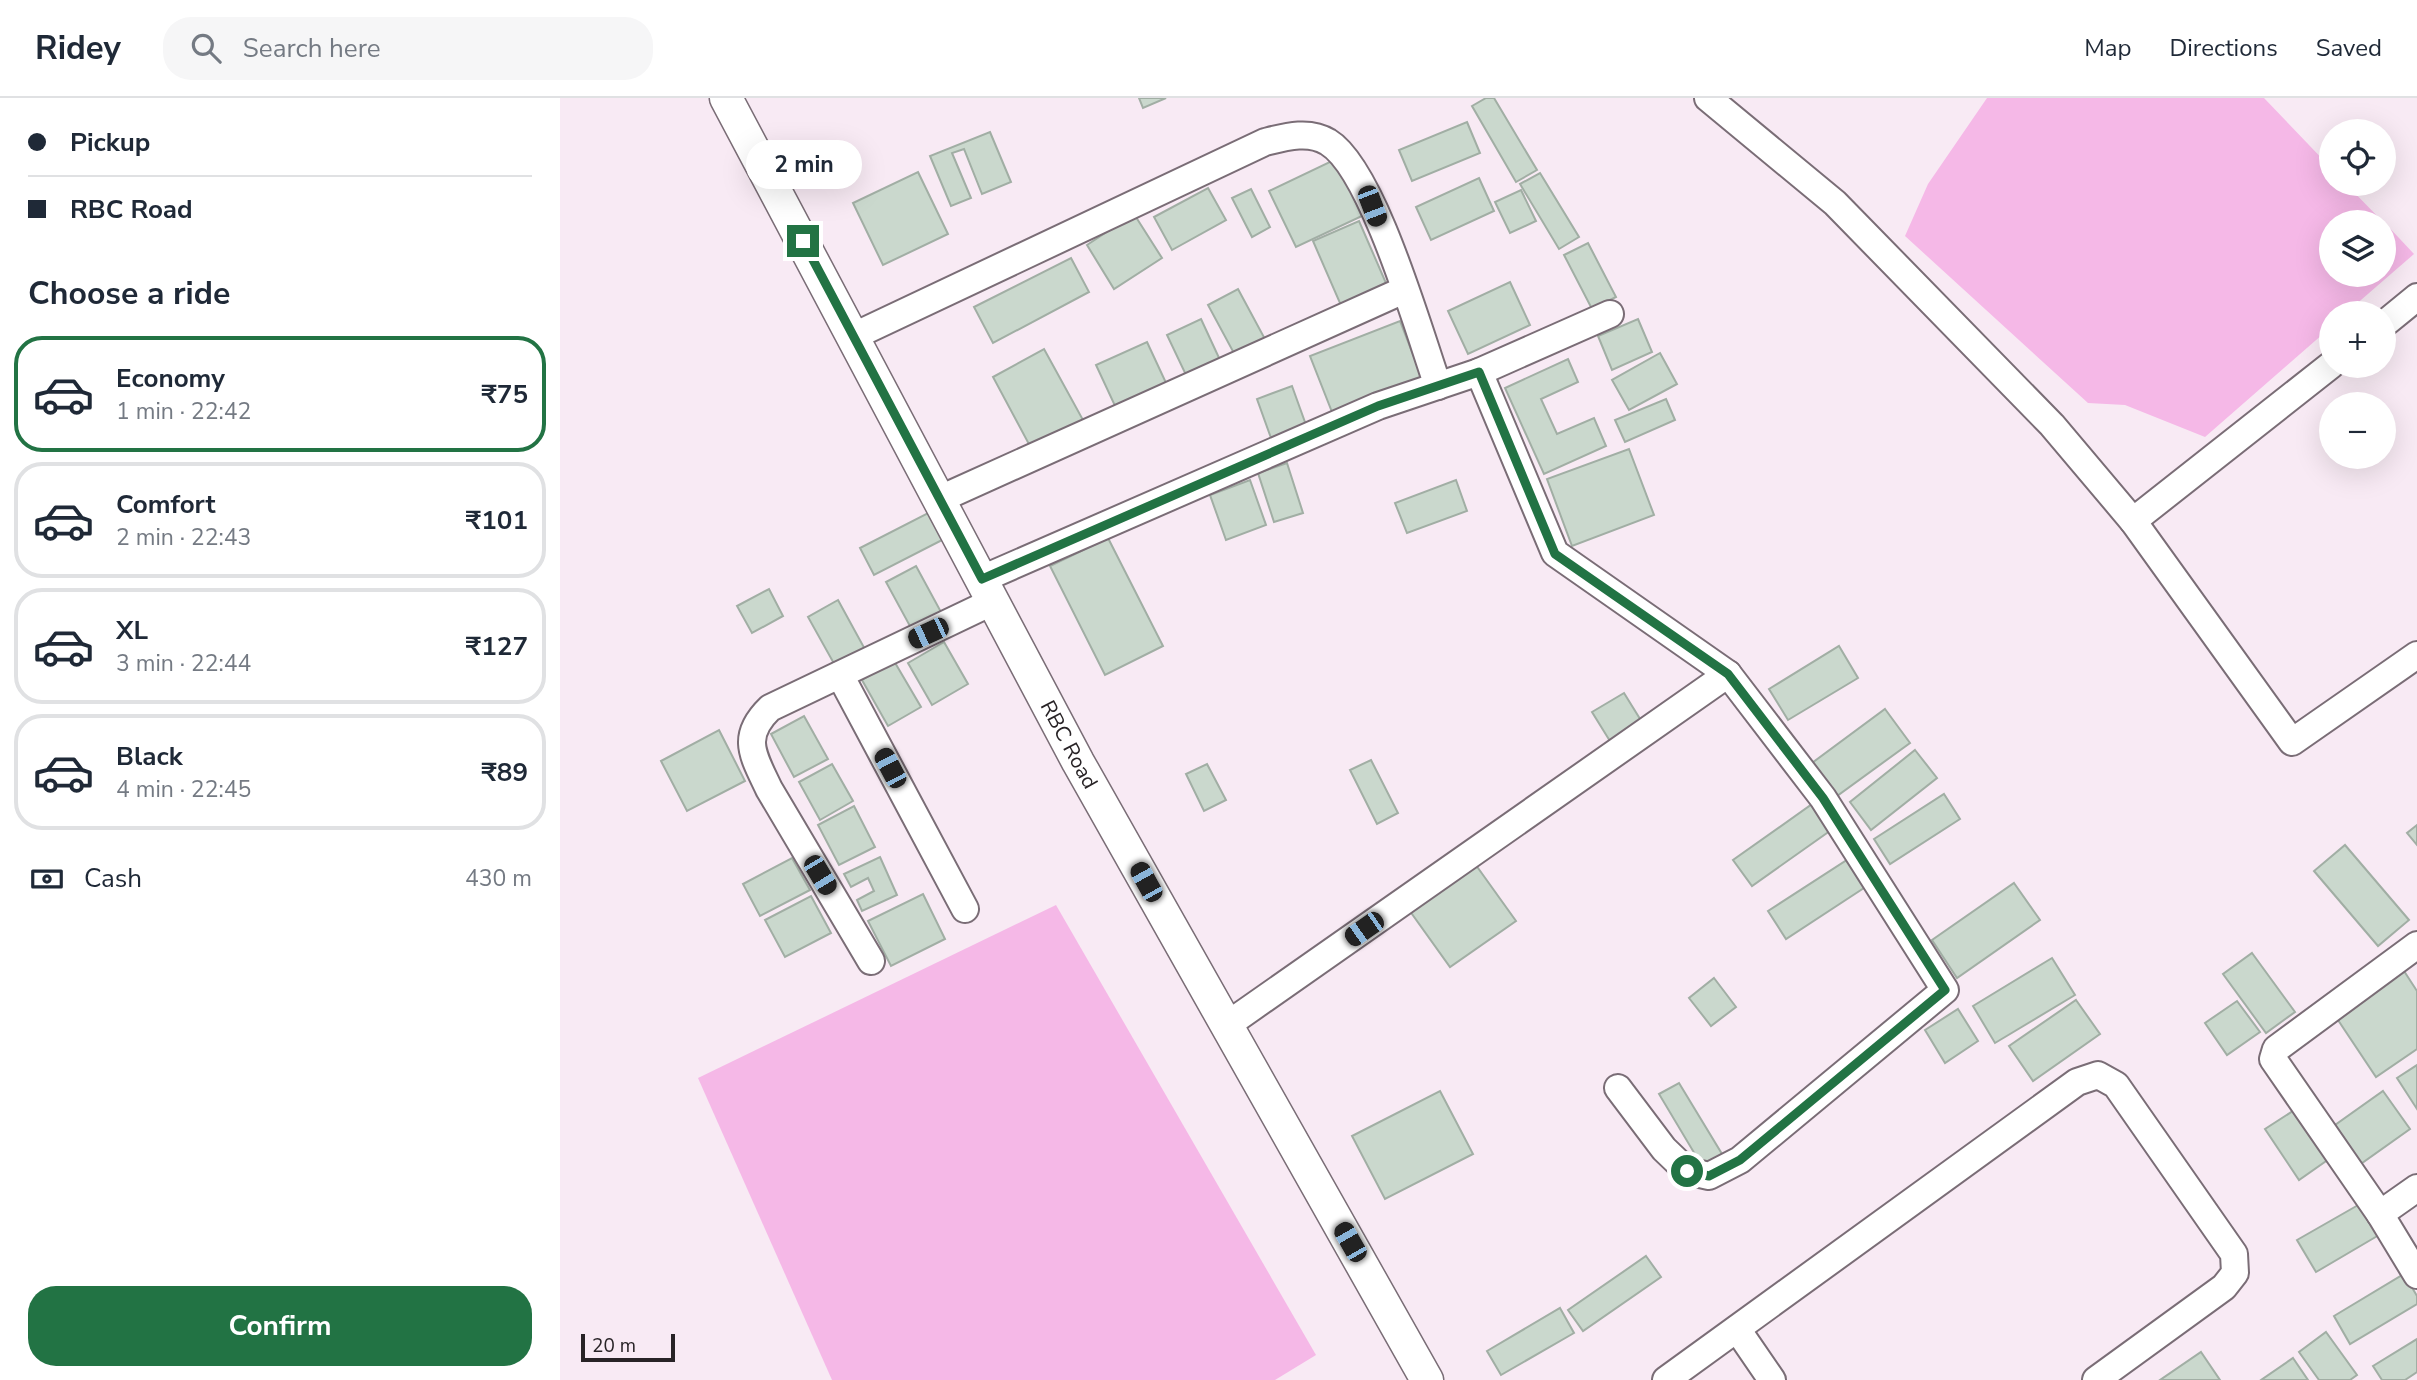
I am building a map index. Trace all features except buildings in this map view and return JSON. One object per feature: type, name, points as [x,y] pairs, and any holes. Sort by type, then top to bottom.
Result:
[{"type":"street","name":"RBC Road","points":[[726,98],[1079,762],[1427,1380]]},
{"type":"street","points":[[1708,98],[1835,202],[2052,425],[2133,521],[2292,742],[2417,655]]},
{"type":"street","points":[[854,337],[1265,142],[1294,135],[1326,140],[1340,151],[1353,168],[1372,206],[1438,386]]},
{"type":"street","points":[[940,499],[1404,290]]},
{"type":"street","points":[[2396,314],[2417,297]]},
{"type":"street","points":[[871,961],[769,789],[756,761],[751,737],[755,722],[771,708],[840,675],[988,590],[1327,428],[1479,372],[1611,314]]},
{"type":"street","points":[[1479,372],[1555,554],[1728,674],[1823,798],[1945,990],[1740,1160],[1709,1176],[1687,1171],[1664,1149],[1618,1088]]},
{"type":"street","points":[[2133,521],[2319,374]]},
{"type":"street","points":[[1227,1025],[1728,674]]},
{"type":"street","points":[[840,675],[965,909]]},
{"type":"street","points":[[2417,945],[2276,1049],[2273,1059],[2380,1214],[2417,1275]]},
{"type":"street","points":[[1665,1380],[2077,1082],[2098,1075],[2116,1085],[2234,1254],[2235,1273],[2224,1287],[2096,1380]]},
{"type":"street","points":[[2380,1214],[2417,1188]]},
{"type":"street","points":[[1737,1329],[1772,1380]]},
{"type":"shaded area","points":[[1987,98],[2264,98],[2319,155],[2319,196],[2358,196],[2371,210],[2319,210],[2319,287],[2376,287],[2360,301],[2319,301],[2319,337],[2205,437],[2125,405],[2088,403],[1905,236],[1928,184]]},
{"type":"shaded area","points":[[2396,235],[2414,254],[2396,270]]},
{"type":"shaded area","points":[[1056,905],[1316,1355],[1275,1380],[832,1380],[698,1078]]},
{"type":"route","points":[[803,241],[982,579],[1378,406],[1479,372],[1555,554],[1728,674],[1823,798],[1945,990],[1740,1160],[1709,1176],[1687,1171]]}]
